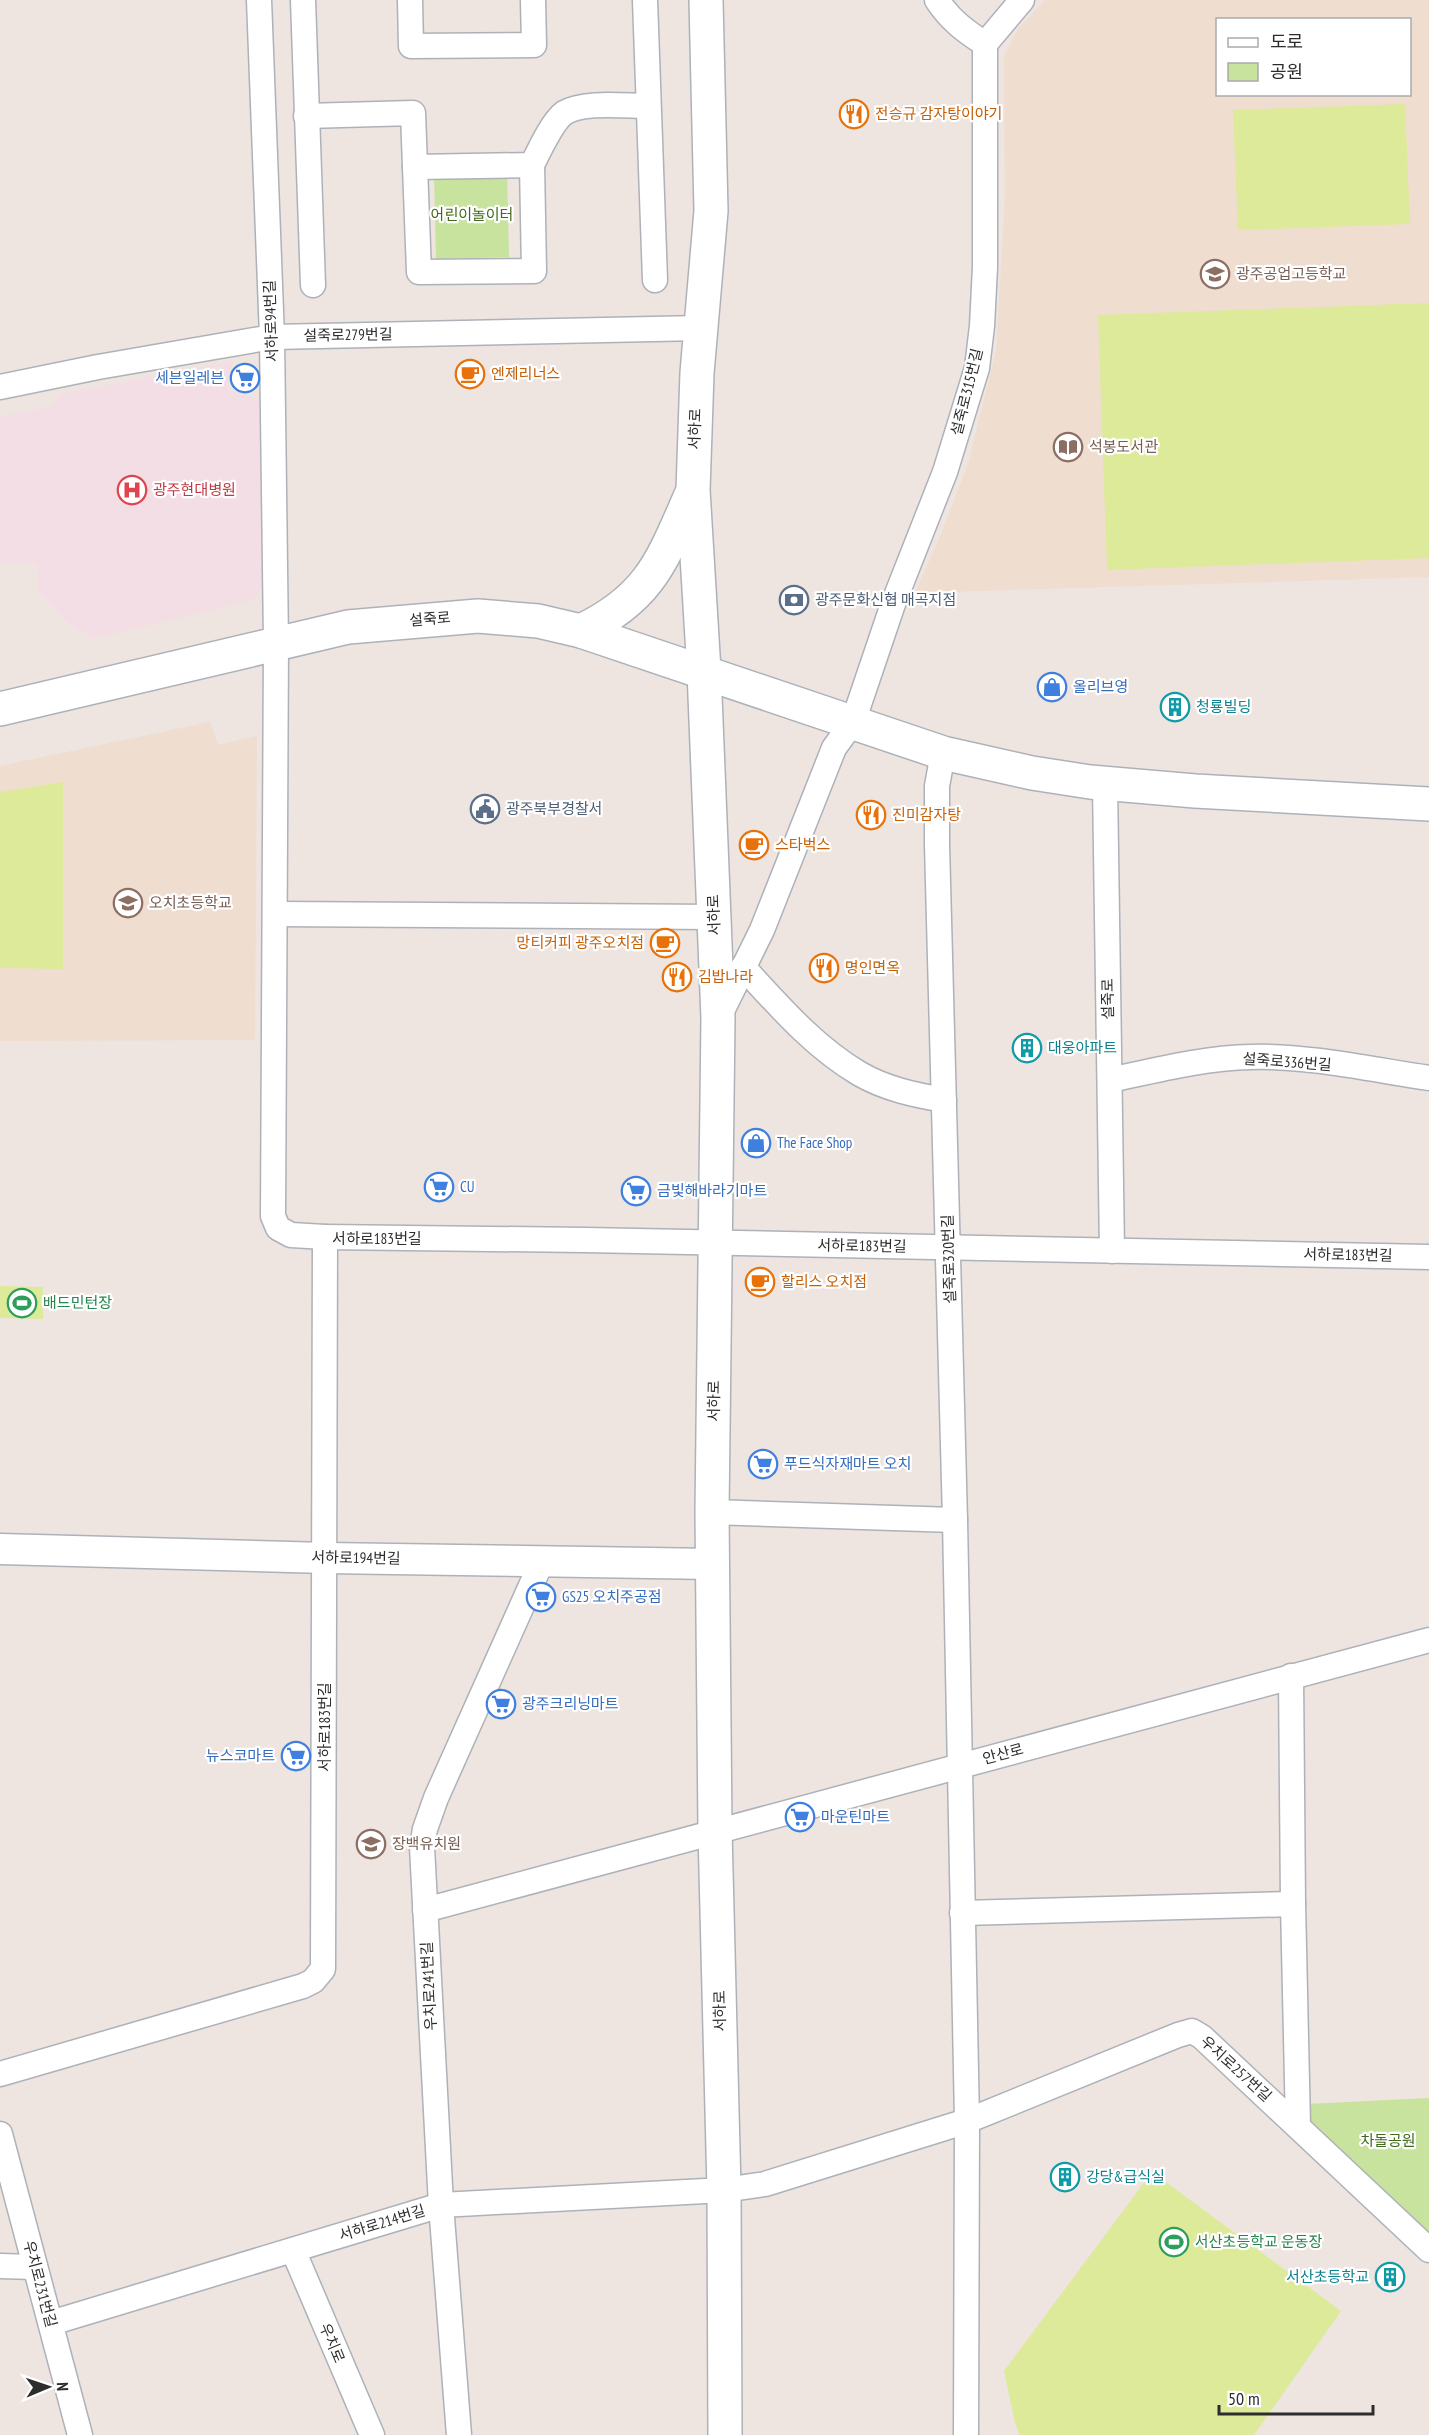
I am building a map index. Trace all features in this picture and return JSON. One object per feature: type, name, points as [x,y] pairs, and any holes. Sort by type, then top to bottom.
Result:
[{"type":"main road","name":"서하로","points":[[706,0],[711,211],[701,328],[693,490],[704,671],[718,1018],[712,1512],[715,1831],[724,2190],[725,2435]]},
{"type":"main road","points":[[581,631],[608,618],[646,583],[666,553],[693,490]]},
{"type":"main road","name":"설죽로","points":[[0,709],[348,627],[466,616],[538,621],[581,631],[943,753],[1032,773],[1104,784],[1429,804]]},
{"type":"street","name":"서하로94번길","points":[[259,0],[272,337],[276,643],[273,1216],[278,1228],[291,1235],[326,1238]]},
{"type":"street","points":[[303,0],[313,285]]},
{"type":"street","points":[[410,0],[411,46],[423,46],[534,45],[533,0]]},
{"type":"street","points":[[645,0],[655,280]]},
{"type":"street","points":[[937,0],[959,28],[985,44],[1022,0]]},
{"type":"street","name":"설죽로315번길","points":[[853,722],[893,604],[945,472],[977,368],[985,267],[985,44]]},
{"type":"street","points":[[306,116],[413,113],[419,272],[534,271],[532,165],[550,132],[563,114],[590,106],[648,106]]},
{"type":"street","points":[[415,167],[532,165]]},
{"type":"street","name":"설죽로279번길","points":[[0,387],[98,367],[272,337],[701,328]]},
{"type":"street","points":[[718,1018],[762,930],[834,748],[853,722]]},
{"type":"street","name":"설죽로320번길","points":[[943,753],[937,786],[937,845],[960,1765]]},
{"type":"street","name":"설죽로","points":[[1104,784],[1112,1251]]},
{"type":"street","points":[[276,914],[714,917]]},
{"type":"street","points":[[743,967],[788,1016],[831,1053],[860,1074],[898,1090],[944,1100]]},
{"type":"street","name":"설죽로336번길","points":[[1110,1080],[1198,1061],[1253,1057],[1293,1059],[1429,1078]]},
{"type":"street","name":"서하로183번길","points":[[0,2074],[303,1986],[313,1981],[323,1969],[326,1238],[1429,1257]]},
{"type":"street","points":[[712,1512],[955,1520]]},
{"type":"street","name":"서하로194번길","points":[[0,1549],[326,1558],[713,1564]]},
{"type":"street","name":"우치로241번길","points":[[459,2435],[441,2205],[422,1862],[425,1829],[436,1798],[542,1561]]},
{"type":"street","name":"안산로","points":[[715,1831],[1429,1640]]},
{"type":"street","points":[[1291,1676],[1298,2126]]},
{"type":"street","points":[[960,1765],[967,2121],[966,2435]]},
{"type":"street","points":[[425,1910],[715,1831]]},
{"type":"street","points":[[962,1913],[1293,1904]]},
{"type":"street","name":"우치로257번길","points":[[967,2121],[1192,2031],[1202,2037],[1429,2250]]},
{"type":"street","points":[[724,2190],[765,2184],[967,2121]]},
{"type":"street","name":"우치로231번길","points":[[0,2134],[80,2435]]},
{"type":"street","name":"서하로214번길","points":[[51,2323],[441,2205],[724,2190]]},
{"type":"street","name":"우치로","points":[[292,2250],[372,2435]]},
{"type":"street","points":[[0,2266],[36,2267]]},
{"type":"shaded area","name":"광주공업고등학교","points":[[1045,0],[1429,0],[1429,577],[915,593],[968,464],[996,351],[1005,196],[1004,56],[1018,29]]},
{"type":"shaded area","name":"광주현대병원","points":[[233,361],[227,389],[263,401],[265,586],[253,600],[95,639],[71,626],[37,590],[38,563],[0,563],[0,416],[52,407],[59,394]]},
{"type":"shaded area","name":"오치초등학교","points":[[210,722],[218,745],[257,736],[255,1040],[0,1041],[0,766]]},
{"type":"green space","points":[[1405,104],[1410,224],[1238,230],[1233,110]]},
{"type":"green space","name":"어린이놀이터","points":[[507,171],[509,257],[436,259],[434,173]]},
{"type":"green space","points":[[1429,303],[1429,558],[1107,570],[1098,315]]},
{"type":"green space","points":[[63,782],[63,969],[0,968],[0,792]]},
{"type":"green space","name":"배드민턴장","points":[[0,1286],[43,1287],[43,1319],[0,1318]]},
{"type":"green space","name":"차돌공원","points":[[1429,2098],[1429,2233],[1312,2126],[1307,2104]]},
{"type":"green space","name":"서산초등학교 운동장","points":[[1152,2172],[1341,2311],[1254,2435],[1020,2435],[1015,2423],[1004,2371]]},
{"type":"place","name":"전승규 감자탕이야기","points":[[854,114]]},
{"type":"place","name":"광주공업고등학교","points":[[1215,274]]},
{"type":"place","name":"엔제리너스","points":[[470,374]]},
{"type":"place","name":"세븐일레븐","points":[[245,378]]},
{"type":"place","name":"석봉도서관","points":[[1068,447]]},
{"type":"place","name":"광주현대병원","points":[[132,490]]},
{"type":"place","name":"광주문화신협 매곡지점","points":[[794,600]]},
{"type":"place","name":"올리브영","points":[[1052,687]]},
{"type":"place","name":"청룡빌딩","points":[[1175,707]]},
{"type":"place","name":"광주북부경찰서","points":[[485,809]]},
{"type":"place","name":"진미감자탕","points":[[871,815]]},
{"type":"place","name":"스타벅스","points":[[754,845]]},
{"type":"place","name":"오치초등학교","points":[[128,903]]},
{"type":"place","name":"망티커피 광주오치점","points":[[665,943]]},
{"type":"place","name":"명인면옥","points":[[824,968]]},
{"type":"place","name":"김밥나라","points":[[677,977]]},
{"type":"place","name":"대웅아파트","points":[[1027,1048]]},
{"type":"place","name":"The Face Shop","points":[[756,1143]]},
{"type":"place","name":"CU","points":[[439,1187]]},
{"type":"place","name":"금빛해바라기마트","points":[[636,1191]]},
{"type":"place","name":"할리스 오치점","points":[[760,1282]]},
{"type":"place","name":"배드민턴장","points":[[22,1303]]},
{"type":"place","name":"푸드식자재마트 오치","points":[[763,1464]]},
{"type":"place","name":"GS25 오치주공점","points":[[541,1597]]},
{"type":"place","name":"광주크리닝마트","points":[[501,1704]]},
{"type":"place","name":"뉴스코마트","points":[[296,1756]]},
{"type":"place","name":"마운틴마트","points":[[800,1817]]},
{"type":"place","name":"장백유치원","points":[[371,1844]]},
{"type":"place","name":"강당&급식실","points":[[1065,2177]]},
{"type":"place","name":"서산초등학교 운동장","points":[[1174,2242]]},
{"type":"place","name":"서산초등학교","points":[[1390,2277]]}]
